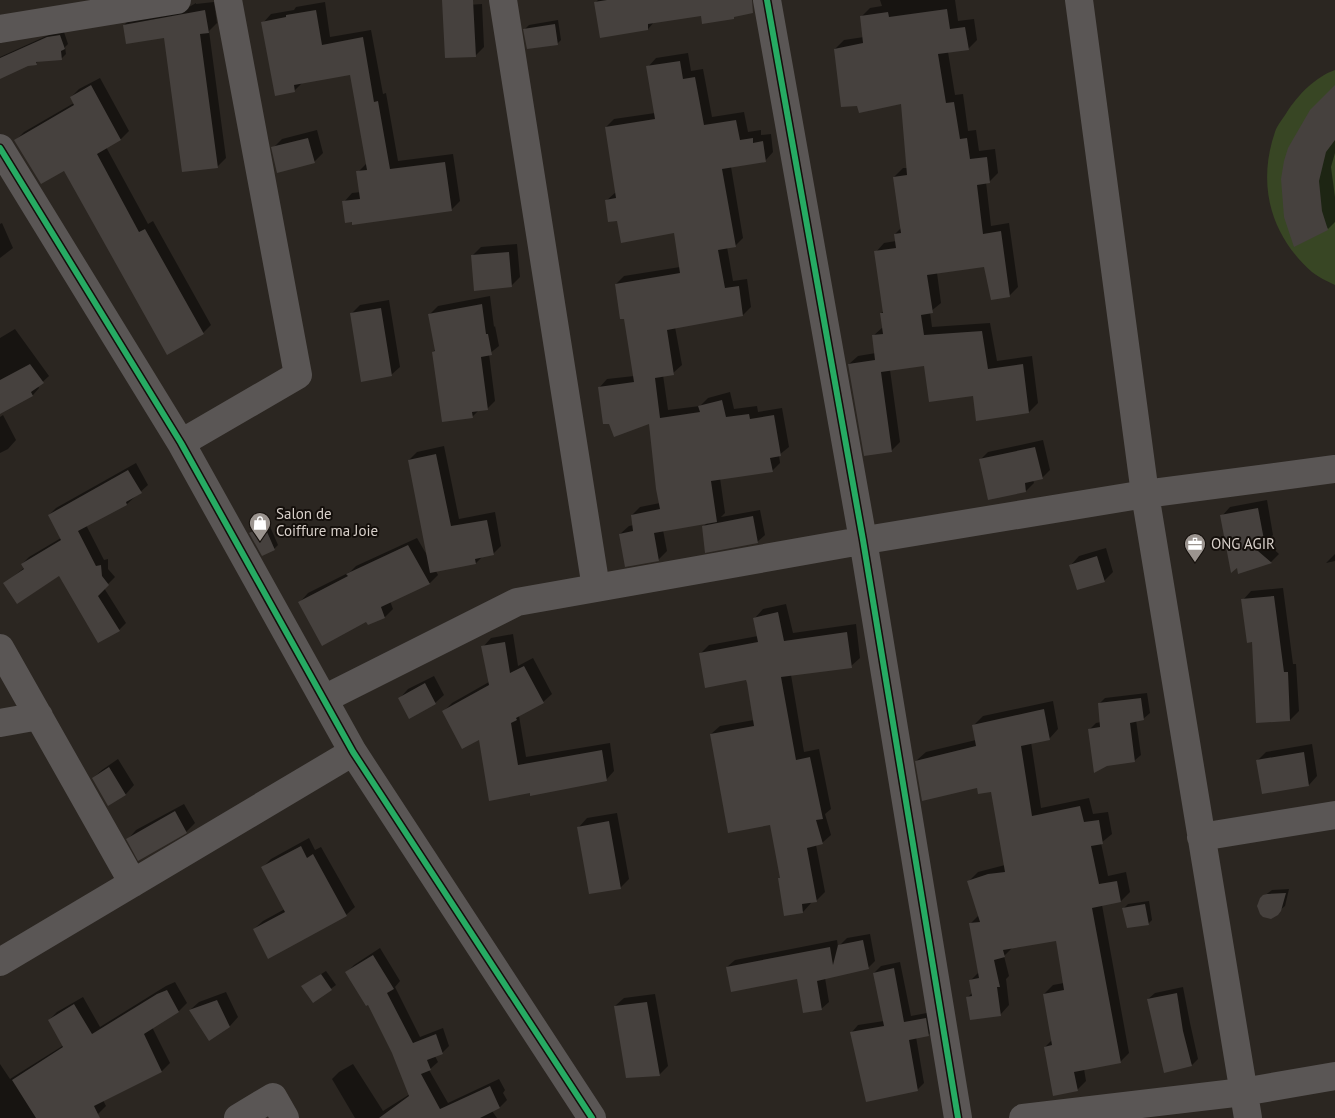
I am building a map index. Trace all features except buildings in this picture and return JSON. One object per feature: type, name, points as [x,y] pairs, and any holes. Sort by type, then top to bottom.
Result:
[{"type":"street","points":[[0,29],[176,0]]},
{"type":"street","points":[[181,443],[298,375],[228,0]]},
{"type":"street","points":[[503,0],[596,588]]},
{"type":"street","points":[[767,0],[863,540],[958,1118]]},
{"type":"street","points":[[1079,0],[1145,494],[1246,1105]]},
{"type":"street","points":[[0,148],[181,443],[354,752],[592,1118]]},
{"type":"street","points":[[324,699],[517,602],[863,540],[1145,494],[1335,469]]},
{"type":"street","points":[[0,648],[133,883]]},
{"type":"street","points":[[0,723],[39,716]]},
{"type":"street","points":[[0,962],[354,752]]},
{"type":"street","points":[[1201,837],[1335,815]]},
{"type":"street","points":[[1023,1118],[1246,1105],[1335,1076]]},
{"type":"street","points":[[238,1118],[274,1098],[285,1118]]},
{"type":"green space","points":[[1335,70],[1335,285],[1312,272],[1286,242],[1271,208],[1267,171],[1275,132],[1280,122],[1296,99],[1308,87],[1321,77]]},
{"type":"cycle path","points":[[767,0],[863,540],[958,1118]]},
{"type":"cycle path","points":[[0,148],[181,443],[353,752],[592,1118]]},
{"type":"place","name":"Salon de Coiffure ma Joie","points":[[260,542]]},
{"type":"place","name":"ONG AGIR","points":[[1195,563]]}]
